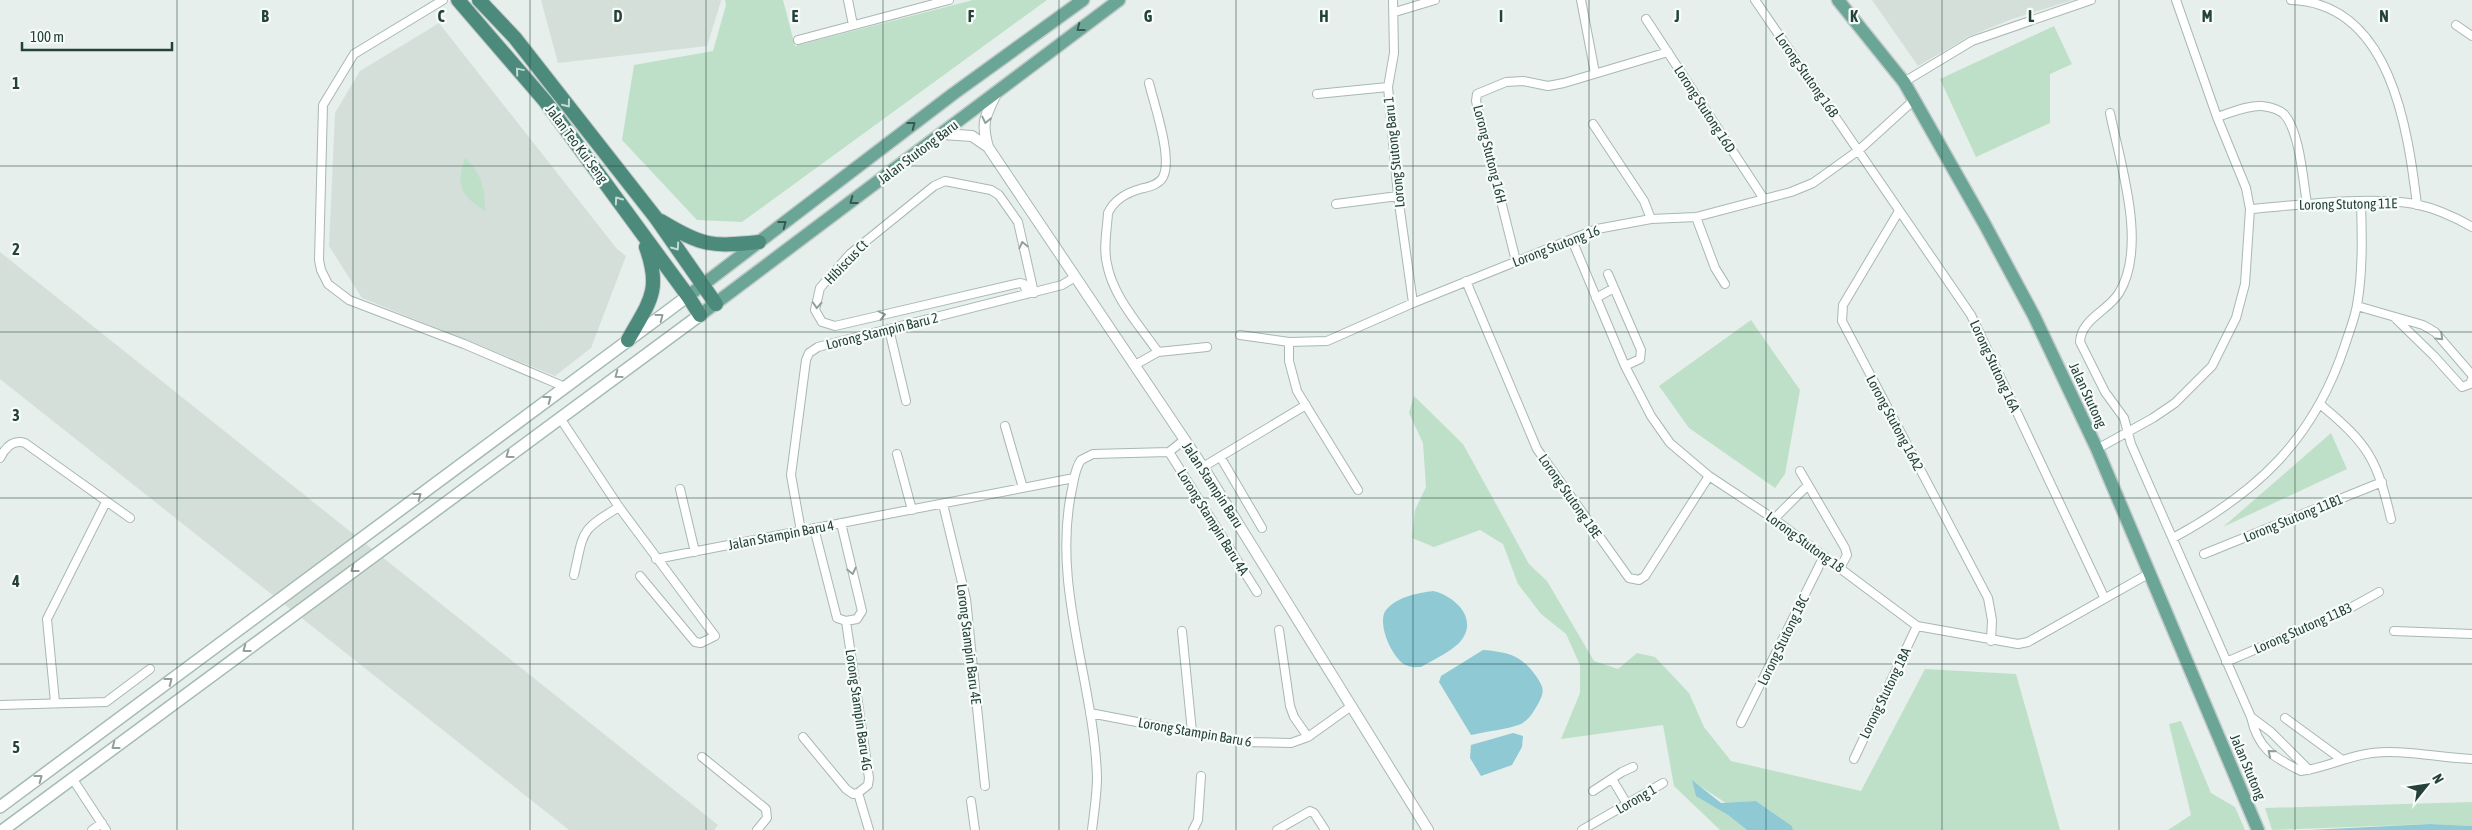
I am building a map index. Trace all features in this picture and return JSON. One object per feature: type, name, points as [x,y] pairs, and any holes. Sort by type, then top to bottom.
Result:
[{"type":"highway","name":"Jalan Teo Kui Seng","points":[[458,0],[544,101],[688,296]]},
{"type":"highway","name":"Jalan Teo Kui Seng","points":[[479,0],[515,38],[656,218],[702,285]]},
{"type":"highway","points":[[656,218],[684,235],[704,243],[719,246],[759,242]]},
{"type":"highway","points":[[628,340],[649,302],[655,282],[654,267],[638,228]]},
{"type":"highway","points":[[702,285],[716,304]]},
{"type":"highway","points":[[688,296],[700,315]]},
{"type":"main road","name":"Jalan Stutong Baru","points":[[688,296],[1071,5],[1083,0]]},
{"type":"main road","name":"Jalan Stutong Baru","points":[[700,315],[1120,0]]},
{"type":"main road","name":"Jalan Stutong","points":[[1838,0],[1904,82],[1913,101],[1972,201],[2034,316],[2097,449],[2258,830]]},
{"type":"main road","points":[[0,807],[688,296]]},
{"type":"main road","points":[[3,830],[700,315]]},
{"type":"street","points":[[444,0],[354,54],[324,105],[319,260],[321,270],[328,284],[349,300],[464,344],[565,387]]},
{"type":"street","points":[[848,0],[854,25]]},
{"type":"street","points":[[798,40],[949,0]]},
{"type":"street","name":"Lorong Stutong Baru 1","points":[[1393,0],[1395,12],[1394,52],[1388,87],[1398,196],[1413,303]]},
{"type":"street","points":[[1395,12],[1435,0]]},
{"type":"street","points":[[1581,0],[1595,73]]},
{"type":"street","name":"Lorong Stutong 16B","points":[[1755,0],[1859,150]]},
{"type":"street","points":[[1904,82],[1972,40],[2091,0]]},
{"type":"street","points":[[2097,449],[2175,403],[2195,385],[2212,366],[2225,342],[2236,318],[2245,284],[2250,209],[2239,169],[2217,117],[2176,0]]},
{"type":"street","points":[[2291,0],[2323,6],[2342,17],[2366,40],[2382,61],[2400,105],[2412,162],[2417,205]]},
{"type":"street","name":"Lorong Stutong 16D","points":[[1646,19],[1764,199]]},
{"type":"street","points":[[2456,25],[2472,36]]},
{"type":"street","name":"Lorong Stutong 16H","points":[[1516,261],[1476,101],[1477,94],[1506,82],[1523,81],[1548,86],[1668,52]]},
{"type":"street","points":[[1149,83],[1164,144],[1165,169],[1163,178],[1156,184],[1130,192],[1111,207],[1108,214],[1105,251],[1110,275],[1122,300],[1158,352]]},
{"type":"street","points":[[1317,94],[1388,87]]},
{"type":"street","name":"Jalan Stampin Baru","points":[[996,94],[985,116],[984,133],[988,147],[1204,467],[1350,707],[1428,830]]},
{"type":"street","name":"Lorong Stutong 16","points":[[1240,335],[1289,342],[1326,341],[1466,281],[1596,229],[1651,219],[1696,217],[1791,192],[1813,183],[1859,150],[1913,101]]},
{"type":"street","points":[[2217,117],[2260,106],[2278,110],[2284,114],[2295,135],[2307,204]]},
{"type":"street","points":[[2110,113],[2126,197],[2132,246],[2131,262],[2119,293],[2084,328],[2080,342],[2105,392],[2124,418],[2130,444],[2251,717],[2255,735],[2267,750],[2301,772],[2326,766],[2340,759],[2373,753],[2393,752],[2472,759]]},
{"type":"street","points":[[1593,124],[1644,201],[1651,219]]},
{"type":"street","name":"Jalan Stampin Baru","points":[[942,134],[972,136],[988,147]]},
{"type":"street","name":"Lorong Stutong 16A","points":[[1859,150],[1971,315],[2104,597]]},
{"type":"street","name":"Hibiscus Ct","points":[[945,181],[991,190],[1000,194],[1018,222],[1030,293],[1024,284],[1020,283],[835,326],[822,322],[816,310],[820,288],[850,254],[934,186],[945,181]]},
{"type":"street","points":[[1336,204],[1398,196]]},
{"type":"street","name":"Lorong Stutong 11E","points":[[2250,209],[2307,204],[2386,201],[2417,205],[2457,218],[2472,227]]},
{"type":"street","points":[[2173,538],[2206,520],[2247,492],[2269,472],[2320,405],[2341,358],[2357,306],[2362,255],[2361,202]]},
{"type":"street","name":"Lorong Stutong 16A2","points":[[1899,211],[1843,305],[1842,321],[1988,598],[1992,620],[1991,641]]},
{"type":"street","points":[[1696,217],[1715,268],[1725,284]]},
{"type":"street","name":"Lorong Stutong 18","points":[[1572,240],[1625,366],[1651,416],[1670,443],[1709,476],[1774,519],[1917,626],[2009,644],[2028,642],[2150,572]]},
{"type":"street","points":[[1608,274],[1642,355],[1640,359],[1625,366]]},
{"type":"street","name":"Lorong Stampin Baru 2","points":[[801,531],[791,475],[804,370],[810,353],[818,347],[1062,285],[1075,277]]},
{"type":"street","name":"Lorong Stutong 18E","points":[[1466,281],[1537,449],[1629,578],[1639,580],[1645,576],[1709,476]]},
{"type":"street","points":[[1596,298],[1614,288]]},
{"type":"street","points":[[2357,306],[2396,319],[2411,320],[2435,332],[2472,374]]},
{"type":"street","points":[[2396,319],[2462,387],[2470,384],[2472,379]]},
{"type":"street","points":[[889,329],[906,402]]},
{"type":"street","points":[[1289,342],[1289,361],[1292,378],[1306,405],[1358,490]]},
{"type":"street","points":[[1135,365],[1158,352],[1207,347]]},
{"type":"street","points":[[1204,467],[1306,405]]},
{"type":"street","points":[[2320,405],[2359,438],[2370,455],[2382,482],[2391,519]]},
{"type":"street","points":[[560,418],[618,507],[715,636],[701,643],[695,642],[640,576]]},
{"type":"street","points":[[1005,426],[1023,488]]},
{"type":"street","points":[[1094,830],[1097,778],[1090,713],[1070,600],[1066,542],[1074,478],[1080,460],[1093,454],[1169,452],[1184,440]]},
{"type":"street","points":[[0,458],[9,445],[20,442],[25,443],[130,518]]},
{"type":"street","name":"Lorong Stampin Baru 4A","points":[[1169,452],[1257,592]]},
{"type":"street","points":[[897,454],[912,510]]},
{"type":"street","points":[[1221,458],[1262,528]]},
{"type":"street","points":[[1800,471],[1846,548],[1847,555],[1840,568]]},
{"type":"street","name":"Jalan Stampin Baru 4","points":[[656,559],[1074,478]]},
{"type":"street","name":"Lorong Stutong 11B1","points":[[2204,554],[2382,482]]},
{"type":"street","points":[[1774,519],[1808,485]]},
{"type":"street","points":[[680,489],[695,552]]},
{"type":"street","points":[[55,702],[47,619],[106,502]]},
{"type":"street","name":"Lorong Stampin Baru 4E","points":[[944,504],[966,600],[985,786]]},
{"type":"street","points":[[574,575],[584,534],[590,524],[618,507]]},
{"type":"street","points":[[841,523],[862,611],[856,619],[846,621]]},
{"type":"street","name":"Lorong Stampin Baru 4G","points":[[814,528],[837,618],[846,621],[869,778],[868,785],[858,793]]},
{"type":"street","name":"Lorong Stutong 18C","points":[[1741,723],[1824,556]]},
{"type":"street","name":"Lorong Stutong 11B3","points":[[2226,662],[2342,612],[2379,592]]},
{"type":"street","name":"Lorong Stutong 18A","points":[[1854,759],[1917,626]]},
{"type":"street","points":[[1279,630],[1290,706],[1294,716],[1308,737]]},
{"type":"street","points":[[1182,631],[1192,732]]},
{"type":"street","points":[[2394,631],[2472,634]]},
{"type":"street","points":[[0,705],[106,702],[150,669]]},
{"type":"street","name":"Lorong Stampin Baru 6","points":[[1090,713],[1241,742],[1291,743],[1308,737],[1350,707]]},
{"type":"street","points":[[2251,717],[2271,732],[2309,770]]},
{"type":"street","points":[[2285,718],[2340,759]]},
{"type":"street","points":[[803,737],[846,789],[853,794],[858,793],[870,830]]},
{"type":"street","points":[[702,757],[766,810],[767,818],[757,830]]},
{"type":"street","points":[[1593,791],[1633,767]]},
{"type":"street","points":[[1193,830],[1198,820],[1201,776]]},
{"type":"street","points":[[72,778],[104,826],[92,830]]},
{"type":"street","points":[[1612,779],[1627,804]]},
{"type":"street","name":"Lorong 1","points":[[1582,830],[1663,783]]},
{"type":"street","points":[[971,801],[975,830]]},
{"type":"street","points":[[1277,830],[1310,812],[1314,813],[1322,829]]},
{"type":"shaded area","points":[[541,0],[721,1],[707,46],[558,63]]},
{"type":"shaded area","points":[[1872,0],[2073,0],[2012,19],[1970,36],[1918,66]]},
{"type":"shaded area","points":[[439,23],[617,249],[626,256],[591,348],[555,376],[362,298],[329,246],[335,113],[360,71]]},
{"type":"shaded area","points":[[0,252],[718,825],[714,830],[569,830],[0,379]]},
{"type":"green space","points":[[725,0],[783,0],[795,46],[973,0],[1047,0],[742,222],[697,220],[622,140],[634,65],[713,51],[726,5]]},
{"type":"green space","points":[[2054,26],[2072,64],[2050,74],[2050,123],[1976,157],[1940,79]]},
{"type":"green space","points":[[465,158],[479,176],[484,195],[485,211],[470,200],[462,189],[461,176]]},
{"type":"green space","points":[[1751,320],[1800,390],[1785,474],[1775,488],[1689,428],[1659,386]]},
{"type":"green space","points":[[1414,396],[1463,444],[1529,564],[1547,581],[1594,661],[1618,669],[1637,653],[1655,657],[1689,693],[1704,727],[1731,761],[1861,791],[1925,669],[2016,674],[2060,830],[1793,830],[1792,826],[1756,801],[1726,803],[1692,781],[1747,830],[1720,830],[1674,786],[1663,725],[1561,739],[1580,693],[1580,665],[1566,634],[1541,614],[1518,584],[1503,544],[1480,530],[1434,547],[1412,538],[1415,510],[1426,487],[1423,443],[1409,413]]},
{"type":"green space","points":[[2331,433],[2347,469],[2223,527]]},
{"type":"green space","points":[[2181,721],[2211,793],[2235,807],[2245,830],[2168,830],[2191,815],[2169,724]]},
{"type":"green space","points":[[2472,802],[2472,826],[2430,824],[2272,830],[2265,808]]},
{"type":"water","points":[[1433,591],[1450,598],[1457,604],[1463,611],[1467,627],[1458,644],[1450,650],[1421,667],[1410,667],[1401,662],[1391,649],[1385,632],[1383,616],[1386,610],[1401,599],[1414,594]]},
{"type":"water","points":[[1483,650],[1507,654],[1525,663],[1536,676],[1543,693],[1533,712],[1521,724],[1471,735],[1439,682],[1441,676]]},
{"type":"water","points":[[1513,733],[1523,736],[1522,747],[1512,765],[1481,776],[1470,758],[1471,745]]},
{"type":"water","points":[[1692,780],[1721,803],[1756,801],[1792,826],[1793,830],[1747,830],[1728,815],[1696,796]]},
{"type":"water","points":[[2430,824],[2472,826],[2472,830],[2309,830]]}]
